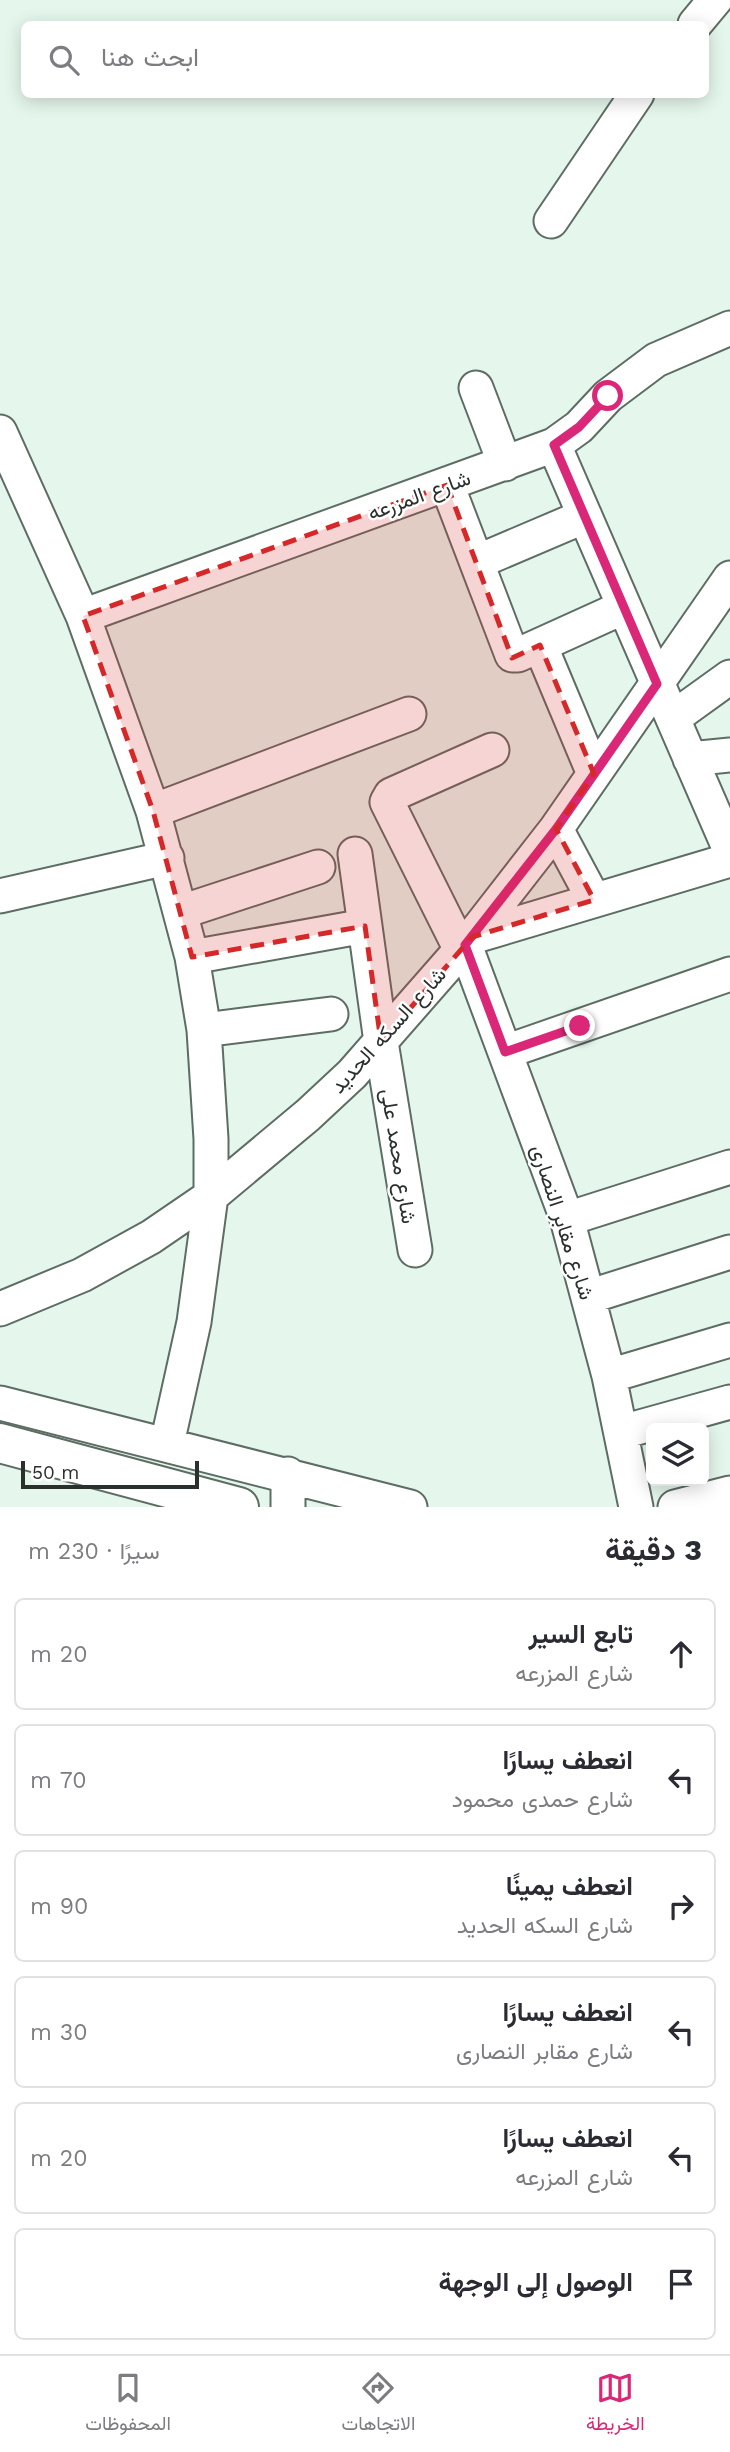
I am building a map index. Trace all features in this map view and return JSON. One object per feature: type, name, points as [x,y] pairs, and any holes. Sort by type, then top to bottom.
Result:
[{"type":"main road","points":[[0,1443],[239,1507]]},
{"type":"street","points":[[698,21],[715,0]]},
{"type":"street","points":[[551,220],[634,98]]},
{"type":"street","name":"شارع المزرعه","points":[[83,616],[554,445],[579,427],[608,396],[656,360],[730,328]]},
{"type":"street","points":[[476,388],[505,464]]},
{"type":"street","points":[[0,432],[83,616],[153,811],[192,957],[204,1030],[211,1139],[211,1196],[194,1322],[167,1444]]},
{"type":"street","points":[[554,445],[730,850]]},
{"type":"street","points":[[447,485],[510,652],[518,655],[624,607]]},
{"type":"street","points":[[477,562],[585,516]]},
{"type":"street","name":"شارع السكه الحديد","points":[[0,1309],[82,1275],[151,1237],[211,1196],[308,1115],[352,1074],[466,944],[556,829],[730,578]]},
{"type":"street","points":[[540,645],[594,774]]},
{"type":"street","points":[[673,718],[728,680]]},
{"type":"street","points":[[153,811],[409,714]]},
{"type":"street","name":"شارع مقابر النصارى","points":[[492,750],[391,794],[387,802],[466,944],[567,1219],[609,1376],[636,1507]]},
{"type":"street","points":[[690,759],[730,755]]},
{"type":"street","points":[[556,829],[594,900]]},
{"type":"street","name":"شارع محمد على","points":[[355,854],[381,1042],[415,1250]]},
{"type":"street","points":[[0,896],[167,858]]},
{"type":"street","points":[[466,944],[594,900],[730,859]]},
{"type":"street","points":[[181,912],[318,867]]},
{"type":"street","points":[[192,957],[365,926]]},
{"type":"street","points":[[505,1052],[730,974]]},
{"type":"street","points":[[204,1030],[331,1014]]},
{"type":"street","points":[[567,1219],[730,1167]]},
{"type":"street","points":[[587,1297],[730,1252]]},
{"type":"street","points":[[609,1376],[730,1340]]},
{"type":"street","points":[[622,1432],[730,1402]]},
{"type":"street","points":[[0,1403],[410,1507]]},
{"type":"street","points":[[288,1474],[288,1507]]},
{"type":"street","points":[[675,1507],[730,1493]]},
{"type":"highlighted area","points":[[447,485],[512,658],[540,645],[594,774],[556,829],[594,900],[472,937],[381,1042],[365,926],[192,957],[153,811],[83,616]]},
{"type":"route","points":[[580,1026],[505,1052],[465,945],[556,829],[657,684],[554,445],[579,427],[608,396]]}]
